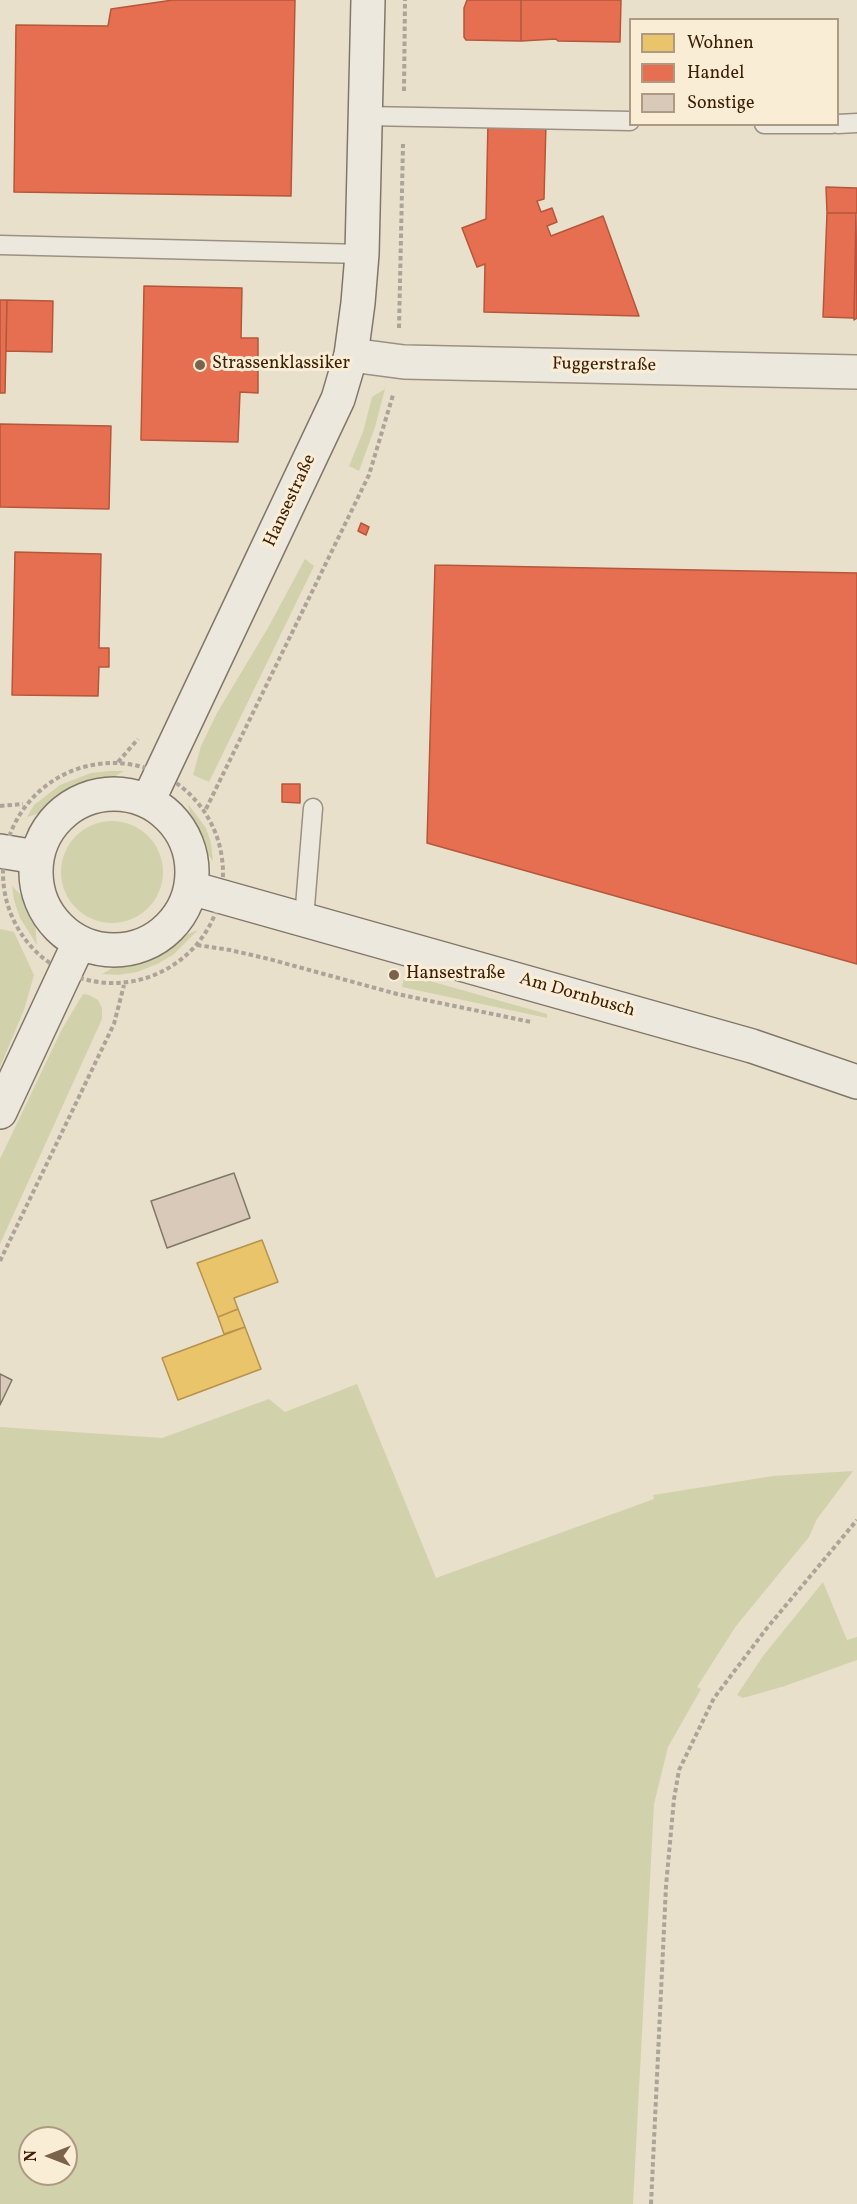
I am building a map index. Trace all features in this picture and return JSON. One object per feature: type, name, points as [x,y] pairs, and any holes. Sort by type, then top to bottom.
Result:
[{"type":"main road","name":"Hansestraße","points":[[148,801],[338,399],[351,354],[362,254],[368,0]]},
{"type":"main road","name":"Fuggerstraße","points":[[351,354],[404,362],[857,372]]},
{"type":"main road","points":[[103,794],[126,794],[148,801],[165,812],[178,827],[188,845],[192,865],[191,888],[185,906],[174,923],[158,937],[139,947],[119,951],[98,949],[80,943],[60,929],[46,913],[38,893],[35,872],[36,857],[45,832],[61,814],[81,800],[103,794]]},
{"type":"main road","points":[[0,851],[36,857]]},
{"type":"main road","name":"Am Dornbusch","points":[[191,888],[752,1046],[857,1082]]},
{"type":"main road","points":[[0,1112],[80,943]]},
{"type":"lane","points":[[365,116],[629,121]]},
{"type":"lane","points":[[839,124],[857,123]]},
{"type":"lane","points":[[0,245],[362,254]]},
{"type":"lane","points":[[304,919],[313,808]]},
{"type":"path","points":[[117,762],[143,733]]},
{"type":"path","points":[[0,806],[24,804]]},
{"type":"path","points":[[0,1261],[114,1024],[124,985],[164,968],[196,945],[268,959],[397,994],[542,1024]]},
{"type":"path","points":[[651,2204],[666,1886],[679,1770],[714,1698],[767,1628],[857,1520]]},
{"type":"green space","points":[[385,389],[375,427],[359,471],[349,466],[363,432],[372,397]]},
{"type":"green space","points":[[305,559],[314,566],[209,782],[193,775],[201,746],[217,713],[269,626]]},
{"type":"green space","points":[[124,771],[112,778],[73,791],[37,814],[27,817],[34,805],[60,785],[91,773]]},
{"type":"green space","points":[[188,804],[206,828],[213,861],[194,831]]},
{"type":"green space","points":[[112,821],[132,825],[148,836],[159,852],[163,872],[159,892],[148,908],[132,919],[112,923],[92,919],[76,908],[65,892],[61,872],[65,852],[76,836],[92,825]]},
{"type":"green space","points":[[12,886],[22,896],[30,910],[35,924],[37,945],[20,918]]},
{"type":"green space","points":[[0,929],[14,932],[34,975],[24,1010],[0,1067]]},
{"type":"green space","points":[[198,930],[173,955],[157,964],[137,972],[118,975],[102,974],[116,966],[152,954],[175,939]]},
{"type":"green space","points":[[405,974],[547,1014],[547,1018],[402,987]]},
{"type":"green space","points":[[83,994],[98,1000],[102,1008],[102,1019],[0,1244],[0,1159],[62,1029]]},
{"type":"green space","points":[[357,1384],[436,1578],[654,1499],[653,1495],[773,1476],[853,1471],[817,1519],[809,1537],[736,1626],[697,1687],[701,1689],[668,1747],[654,1804],[633,2204],[0,2204],[0,1427],[162,1438],[269,1399],[285,1412]]},
{"type":"green space","points":[[823,1582],[847,1640],[857,1637],[857,1660],[785,1686],[743,1698],[737,1695],[763,1656]]},
{"type":"building: Wohnen","points":[[262,1240],[278,1282],[234,1298],[238,1309],[218,1317],[197,1263]]},
{"type":"building: Wohnen","points":[[238,1309],[245,1327],[224,1334],[218,1317]]},
{"type":"building: Wohnen","points":[[245,1327],[261,1369],[178,1400],[162,1358]]},
{"type":"building: Handel","points":[[173,0],[295,0],[291,196],[14,192],[16,25],[108,26],[111,9]]},
{"type":"building: Handel","points":[[467,0],[521,0],[521,41],[466,40],[464,37],[464,8]]},
{"type":"building: Handel","points":[[521,0],[621,0],[620,42],[558,41],[556,39],[521,41]]},
{"type":"building: Handel","points":[[488,121],[546,123],[544,199],[537,201],[541,212],[552,208],[557,222],[547,226],[551,236],[603,216],[639,316],[484,312],[485,264],[477,267],[462,228],[486,219]]},
{"type":"building: Handel","points":[[826,187],[857,188],[857,213],[827,213]]},
{"type":"building: Handel","points":[[827,213],[856,213],[854,318],[823,317]]},
{"type":"building: Handel","points":[[856,213],[857,318],[854,320],[854,318]]},
{"type":"building: Handel","name":"Strassenklassiker","points":[[144,286],[242,288],[241,338],[258,338],[258,393],[240,392],[238,442],[141,440]]},
{"type":"building: Handel","points":[[0,300],[7,300],[5,393],[0,393]]},
{"type":"building: Handel","points":[[7,300],[53,301],[52,352],[6,351]]},
{"type":"building: Handel","points":[[0,424],[111,426],[109,509],[0,507]]},
{"type":"building: Handel","points":[[361,523],[369,527],[366,535],[358,531]]},
{"type":"building: Handel","points":[[15,552],[101,554],[99,648],[109,648],[109,667],[99,667],[98,696],[12,695]]},
{"type":"building: Handel","points":[[435,565],[857,573],[857,964],[427,843]]},
{"type":"building: Handel","points":[[282,784],[300,784],[300,803],[282,802]]},
{"type":"building: Sonstige","points":[[234,1173],[250,1218],[167,1248],[151,1201]]},
{"type":"building: Sonstige","points":[[0,1374],[12,1380],[0,1405]]},
{"type":"place","name":"Strassenklassiker","points":[[200,365]]},
{"type":"place","name":"Hansestraße","points":[[394,975]]}]
